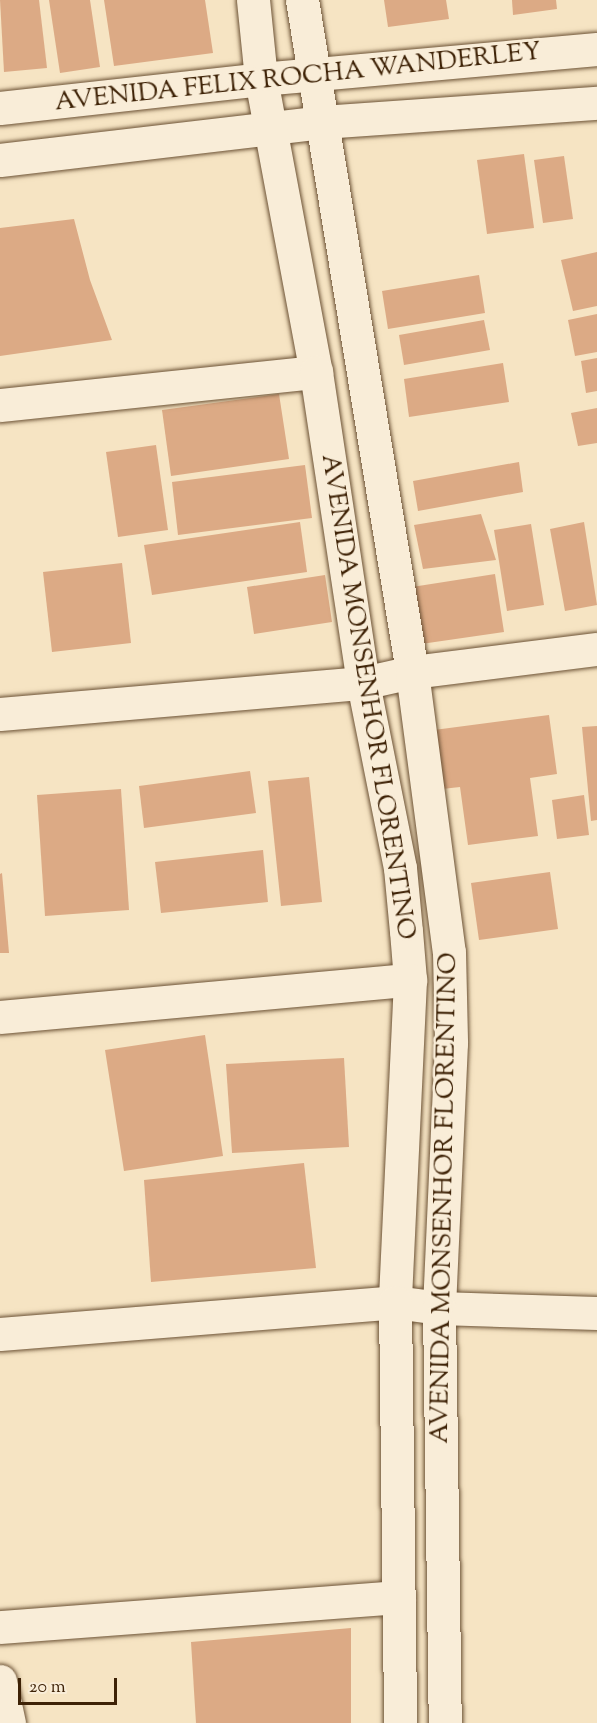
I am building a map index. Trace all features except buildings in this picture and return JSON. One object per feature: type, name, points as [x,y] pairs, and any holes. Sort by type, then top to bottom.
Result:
[{"type":"street","name":"AVENIDA MONSENHOR FLORENTINO","points":[[253,0],[261,79],[272,127],[316,372],[363,683],[400,868],[410,980],[395,1302],[400,1723]]},
{"type":"street","name":"AVENIDA MONSENHOR FLORENTINO","points":[[302,0],[312,75],[322,122],[412,672],[449,952],[451,1042],[439,1308],[446,1723]]},
{"type":"street","name":"AVENIDA FELIX ROCHA WANDERLEY","points":[[0,108],[261,79],[597,49]]},
{"type":"street","name":"AVENIDA FELIX ROCHA WANDERLEY","points":[[0,160],[322,122],[597,103]]},
{"type":"street","points":[[0,405],[316,372]]},
{"type":"street","points":[[0,714],[363,683],[412,672],[597,649]]},
{"type":"street","points":[[0,1017],[410,980]]},
{"type":"street","points":[[0,1334],[395,1302],[439,1308],[597,1313]]},
{"type":"street","points":[[0,1627],[399,1598]]},
{"type":"street","points":[[0,1681],[9,1723]]}]
